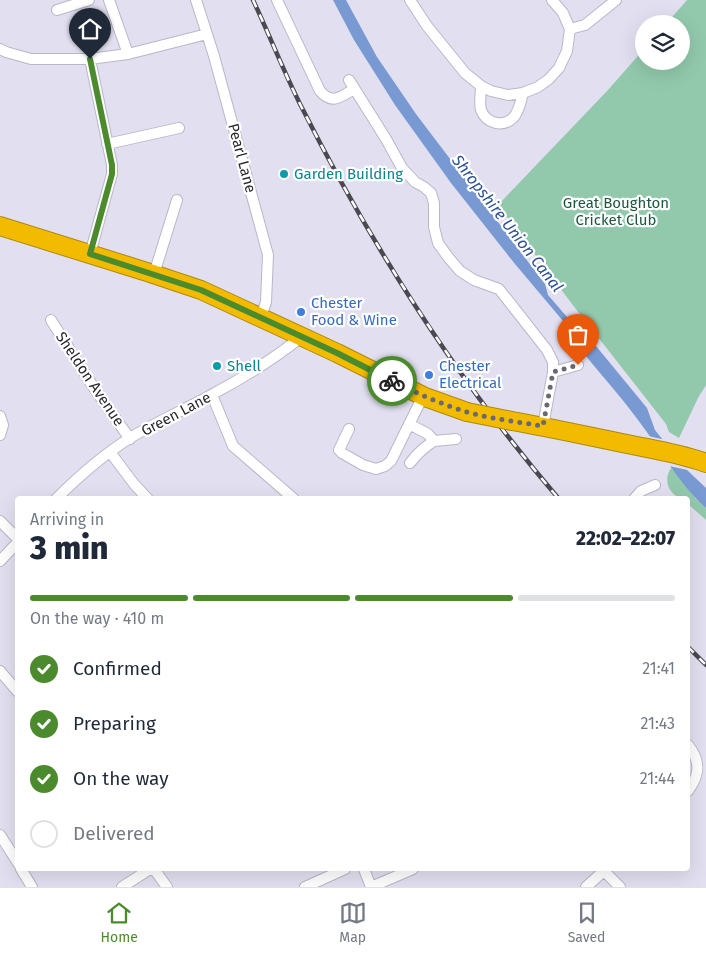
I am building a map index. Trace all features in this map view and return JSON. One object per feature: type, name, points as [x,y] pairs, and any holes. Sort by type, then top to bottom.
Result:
[{"type":"highway","points":[[0,226],[201,290],[337,353],[423,396],[467,412],[670,453],[706,463]]},
{"type":"street","points":[[57,10],[90,0]]},
{"type":"street","points":[[109,0],[128,54]]},
{"type":"street","name":"Pearl Lane","points":[[196,0],[268,255],[266,302],[261,318]]},
{"type":"street","points":[[277,0],[320,91],[333,99],[339,98],[354,89]]},
{"type":"street","points":[[410,0],[427,26],[464,73],[491,92],[508,95],[523,93],[538,87],[559,68],[566,50],[570,29],[564,13],[552,0]]},
{"type":"street","points":[[570,29],[585,25],[616,0]]},
{"type":"street","points":[[0,48],[6,52],[31,59],[90,59],[128,54],[207,34]]},
{"type":"street","points":[[90,59],[112,165],[112,174],[90,254]]},
{"type":"street","points":[[349,80],[402,168],[415,182],[431,193],[434,203],[434,227],[438,243],[448,257],[460,271],[474,280],[499,289],[547,350],[553,362],[553,372],[543,426]]},
{"type":"street","points":[[481,86],[481,108],[485,118],[503,124],[513,118],[523,93]]},
{"type":"street","points":[[107,144],[179,128]]},
{"type":"street","points":[[154,274],[176,200]]},
{"type":"street","name":"Sheldon Avenue","points":[[51,320],[94,388],[130,439]]},
{"type":"street","name":"Green Lane","points":[[59,496],[74,481],[110,452],[170,416],[212,395],[281,353],[301,337]]},
{"type":"street","points":[[553,372],[578,365]]},
{"type":"street","points":[[212,395],[233,446],[291,496]]},
{"type":"street","points":[[349,429],[339,450],[363,465],[376,469],[385,466],[391,461],[423,396]]},
{"type":"street","points":[[0,416],[3,425],[0,435]]},
{"type":"street","points":[[409,424],[428,434],[434,441]]},
{"type":"street","points":[[410,463],[416,455],[434,441],[456,439]]},
{"type":"street","points":[[110,452],[145,496]]},
{"type":"street","points":[[637,496],[654,484]]},
{"type":"street","points":[[0,521],[15,538]]},
{"type":"street","points":[[0,561],[15,544]]},
{"type":"street","points":[[0,671],[15,688]]},
{"type":"street","points":[[690,748],[695,755],[698,768],[696,778],[690,787]]},
{"type":"street","points":[[0,835],[15,858]]},
{"type":"street","points":[[22,871],[32,887]]},
{"type":"street","points":[[122,887],[147,871]]},
{"type":"street","points":[[155,871],[167,887]]},
{"type":"street","points":[[305,887],[341,871]]},
{"type":"street","points":[[365,871],[371,887],[408,871]]},
{"type":"street","points":[[586,887],[604,871]]},
{"type":"street","points":[[606,871],[620,887]]},
{"type":"green space","name":"Great Boughton Cricket Club","points":[[687,0],[706,0],[706,385],[679,438],[669,432],[666,424],[572,304],[498,205],[635,59],[635,70],[690,70],[690,15],[674,15]]},
{"type":"green space","points":[[672,467],[696,499],[706,508],[706,520],[690,506],[690,496],[676,496],[672,492],[667,483]]},
{"type":"water","points":[[333,0],[346,0],[377,57],[416,114],[545,284],[548,295],[574,325],[582,329],[647,408],[655,430],[686,469],[706,488],[706,508],[678,477],[646,431],[573,339],[574,334],[515,264],[451,183],[395,105],[354,40]]},
{"type":"pier","points":[[648,436],[666,440],[692,471],[669,466]]},
{"type":"railway","points":[[253,0],[300,104],[327,156],[386,259],[485,407],[556,496]]},
{"type":"railway","points":[[690,649],[706,665]]},
{"type":"way so far","points":[[392,381],[425,397],[467,412],[543,426],[553,372],[578,365]]},
{"type":"place","name":"Garden Building","points":[[284,174]]},
{"type":"place","name":"Chester Food & Wine","points":[[301,312]]},
{"type":"place","name":"Shell","points":[[217,366]]},
{"type":"place","name":"Chester Electrical","points":[[429,375]]},
{"type":"route","points":[[90,59],[112,165],[112,174],[90,254],[201,290],[337,353],[392,381]]},
{"type":"water label","name":"Shropshire Union Canal","points":[[508,223]]}]
